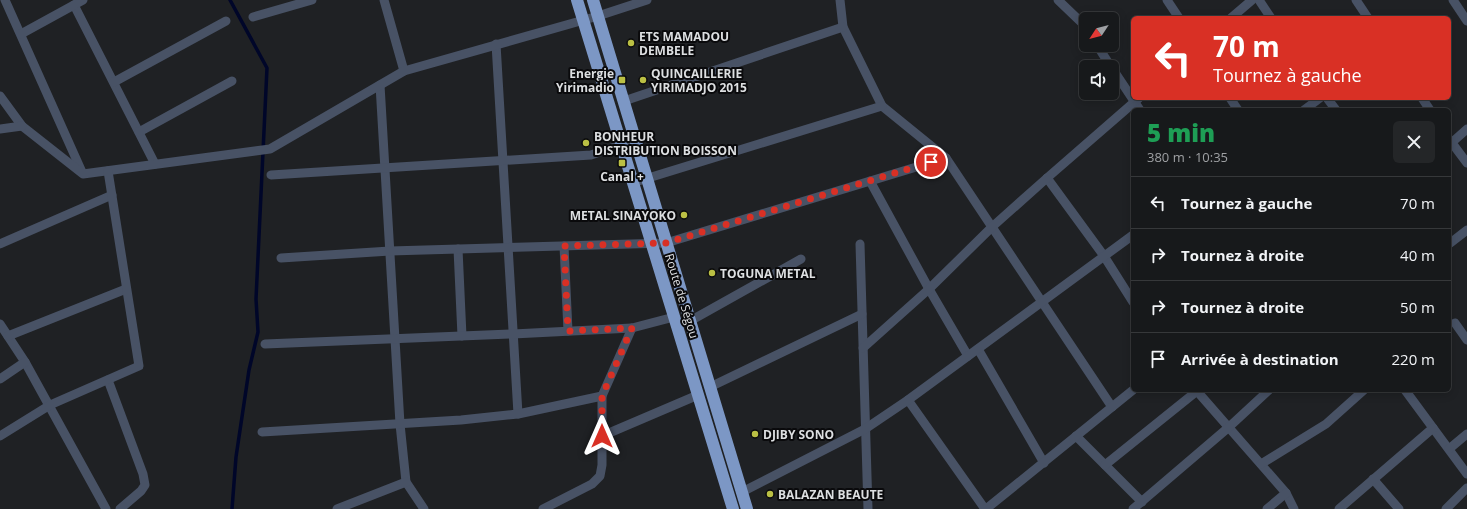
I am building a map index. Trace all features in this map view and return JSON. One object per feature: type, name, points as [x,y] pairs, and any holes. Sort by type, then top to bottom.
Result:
[{"type":"highway","name":"Route de Ségou","points":[[577,0],[620,145],[733,509]]},
{"type":"highway","name":"Route de Ségou","points":[[593,0],[747,509]]},
{"type":"street","points":[[6,0],[83,174]]},
{"type":"street","points":[[21,34],[83,0]]},
{"type":"street","points":[[253,17],[312,0]]},
{"type":"street","points":[[384,0],[404,71]]},
{"type":"street","points":[[0,96],[22,126],[83,174],[270,149],[404,71],[598,16],[647,0]]},
{"type":"street","points":[[840,0],[843,27],[882,106],[946,158],[1112,407]]},
{"type":"street","points":[[1058,0],[1079,20]]},
{"type":"street","points":[[1167,0],[1178,16]]},
{"type":"street","points":[[1233,16],[1252,0]]},
{"type":"street","points":[[1259,0],[1270,16]]},
{"type":"street","points":[[1356,0],[1367,16]]},
{"type":"street","points":[[1453,0],[1467,21]]},
{"type":"street","points":[[74,5],[155,164]]},
{"type":"street","points":[[114,82],[226,21]]},
{"type":"street","points":[[624,101],[843,27]]},
{"type":"street","points":[[496,44],[518,414]]},
{"type":"street","points":[[1119,77],[1131,93]]},
{"type":"street","points":[[139,132],[232,81]]},
{"type":"street","points":[[380,85],[400,424],[406,482],[424,509]]},
{"type":"street","points":[[863,348],[929,289],[992,227],[1136,100]]},
{"type":"street","points":[[1307,108],[1317,100]]},
{"type":"street","points":[[632,184],[882,106]]},
{"type":"street","points":[[0,129],[22,126]]},
{"type":"street","points":[[1451,141],[1467,129]]},
{"type":"street","points":[[271,175],[590,155],[635,140]]},
{"type":"street","points":[[1451,143],[1467,163]]},
{"type":"street","points":[[281,258],[390,251],[666,243],[946,158]]},
{"type":"street","points":[[0,436],[50,405],[139,366],[108,170]]},
{"type":"street","points":[[1047,178],[1104,256],[1131,299]]},
{"type":"street","points":[[870,181],[929,289],[968,356]]},
{"type":"street","points":[[0,244],[112,195]]},
{"type":"street","points":[[1451,242],[1467,230]]},
{"type":"street","points":[[742,492],[865,428],[908,400],[1131,236]]},
{"type":"street","points":[[860,244],[868,509]]},
{"type":"street","points":[[564,246],[568,331]]},
{"type":"street","points":[[458,249],[462,336]]},
{"type":"street","points":[[690,321],[801,259]]},
{"type":"street","points":[[8,336],[126,289]]},
{"type":"street","points":[[710,387],[862,314]]},
{"type":"street","points":[[265,344],[632,328],[674,317]]},
{"type":"street","points":[[1455,323],[1467,340]]},
{"type":"street","points":[[0,324],[25,362],[50,405],[106,509]]},
{"type":"street","points":[[544,509],[592,484],[600,476],[602,465],[602,396],[632,328]]},
{"type":"street","points":[[978,349],[1044,463]]},
{"type":"street","points":[[0,379],[25,362]]},
{"type":"street","points":[[108,380],[143,474],[145,485],[120,509]]},
{"type":"street","points":[[908,400],[986,509],[1131,392]]},
{"type":"street","points":[[1105,465],[1195,392]]},
{"type":"street","points":[[1199,392],[1286,493],[1294,509]]},
{"type":"street","points":[[1133,509],[1229,427],[1267,392]]},
{"type":"street","points":[[1261,464],[1326,424],[1362,392]]},
{"type":"street","points":[[1406,392],[1467,474]]},
{"type":"street","points":[[602,436],[698,395]]},
{"type":"street","points":[[262,432],[461,420],[518,414],[602,396]]},
{"type":"street","points":[[1338,509],[1433,428]]},
{"type":"street","points":[[1449,450],[1467,434]]},
{"type":"street","points":[[1076,436],[1142,502]]},
{"type":"street","points":[[1373,479],[1399,509]]},
{"type":"street","points":[[337,509],[406,482]]},
{"type":"street","points":[[1446,509],[1467,488]]},
{"type":"street","points":[[1267,509],[1286,493]]},
{"type":"waterway","points":[[230,0],[267,68],[256,299],[258,332],[249,370],[236,457],[232,509]]},
{"type":"place","name":"ETS MAMADOU DEMBELE","points":[[631,43]]},
{"type":"place","name":"Energie Yirimadio","points":[[622,80]]},
{"type":"place","name":"QUINCAILLERIE YIRIMADJO 2015","points":[[643,80]]},
{"type":"place","name":"BONHEUR DISTRIBUTION BOISSON","points":[[586,143]]},
{"type":"place","name":"Canal +","points":[[622,163]]},
{"type":"place","name":"METAL SINAYOKO","points":[[684,215]]},
{"type":"place","name":"TOGUNA METAL","points":[[712,273]]},
{"type":"place","name":"DJIBY SONO","points":[[755,434]]},
{"type":"place","name":"BALAZAN BEAUTE","points":[[770,494]]},
{"type":"route","points":[[602,436],[602,396],[632,328],[568,331],[564,246],[666,243],[931,162]]}]
